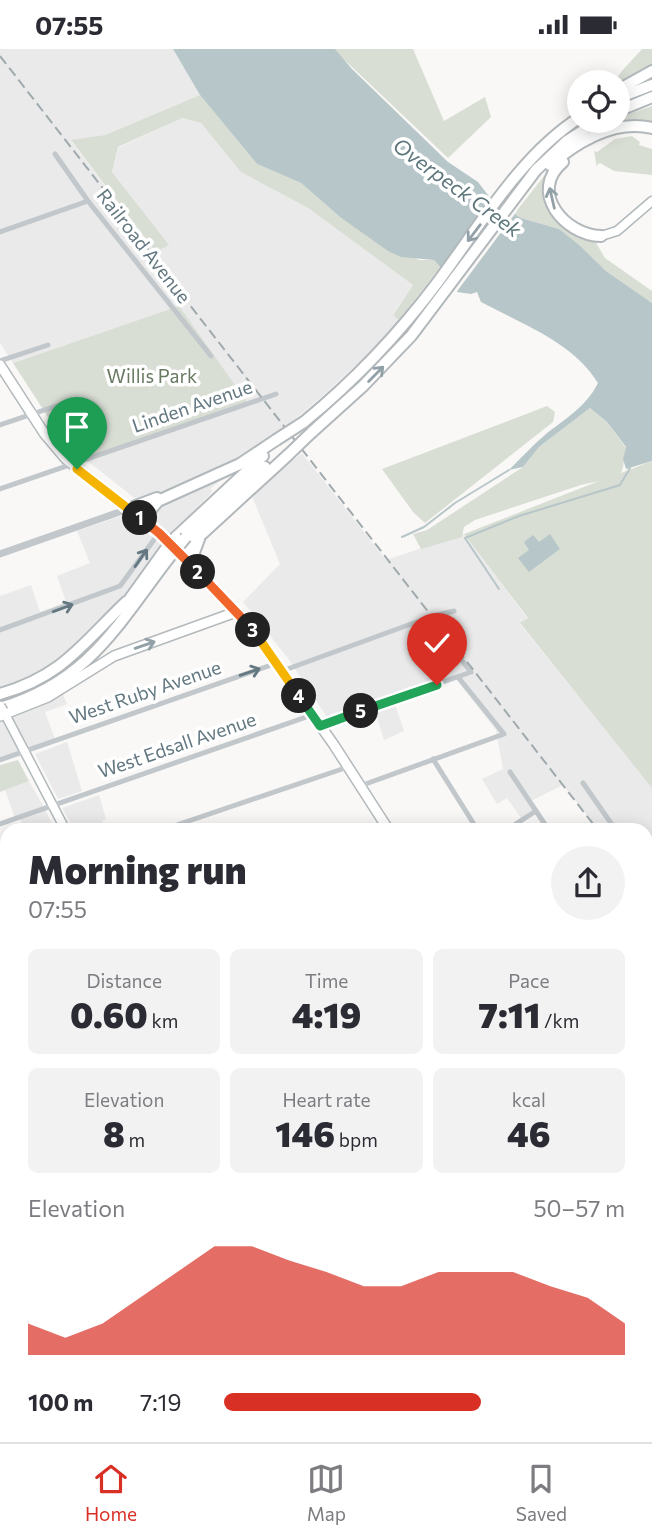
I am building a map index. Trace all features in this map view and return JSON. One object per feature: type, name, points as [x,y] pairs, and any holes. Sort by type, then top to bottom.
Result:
[{"type":"highway","points":[[630,83],[652,71]]},
{"type":"highway","points":[[630,93],[652,85]]},
{"type":"highway","points":[[630,105],[652,97]]},
{"type":"highway","points":[[142,520],[156,502],[246,460],[282,448],[312,432],[356,393],[391,358],[446,292],[494,227],[517,190],[534,155],[567,126]]},
{"type":"highway","points":[[630,127],[652,128]]},
{"type":"highway","points":[[172,553],[200,537],[304,422],[378,354],[517,190],[553,153],[581,133]]},
{"type":"highway","points":[[517,190],[574,147],[603,133]]},
{"type":"highway","points":[[601,236],[580,233],[563,221],[550,199],[550,180],[555,168],[570,156],[614,133]]},
{"type":"highway","points":[[1,709],[41,693],[74,673],[102,647],[181,537],[229,498],[282,448]]},
{"type":"highway","points":[[128,509],[190,488]]},
{"type":"highway","points":[[195,570],[193,552],[200,537]]},
{"type":"highway","points":[[84,674],[113,642],[138,594]]},
{"type":"highway","points":[[0,694],[30,684],[64,664],[138,594]]},
{"type":"main road","points":[[601,236],[617,231],[652,201]]},
{"type":"main road","points":[[0,363],[51,442],[72,464],[159,533],[172,553],[195,570],[255,633],[384,823]]},
{"type":"main road","points":[[62,823],[1,709],[48,697],[114,656],[236,612]]},
{"type":"street","name":"Railroad Avenue","points":[[55,154],[88,201],[211,356]]},
{"type":"street","points":[[0,232],[88,201]]},
{"type":"street","points":[[0,363],[48,345]]},
{"type":"street","name":"Linden Avenue","points":[[0,489],[276,394]]},
{"type":"street","points":[[0,425],[71,401]]},
{"type":"street","points":[[0,554],[128,509]]},
{"type":"street","points":[[0,630],[117,588],[159,533]]},
{"type":"street","name":"West Ruby Avenue","points":[[0,759],[454,611]]},
{"type":"street","points":[[320,726],[471,672],[428,618]]},
{"type":"street","points":[[359,786],[504,734],[458,677]]},
{"type":"street","name":"West Edsall Avenue","points":[[3,823],[312,715]]},
{"type":"street","points":[[433,759],[473,823]]},
{"type":"street","points":[[183,823],[348,767]]},
{"type":"street","points":[[510,772],[544,823]]},
{"type":"street","points":[[583,783],[611,823]]},
{"type":"street","points":[[517,823],[536,811]]},
{"type":"shaded area","points":[[0,49],[173,49],[200,95],[105,135],[71,141],[156,252],[168,245],[112,172],[118,148],[181,118],[201,123],[242,172],[308,208],[413,285],[393,314],[399,320],[367,355],[318,400],[210,489],[213,491],[162,543],[104,622],[44,673],[0,690],[0,596],[31,585],[40,612],[66,602],[57,576],[90,563],[77,531],[127,514],[139,525],[155,505],[142,504],[85,459],[179,306],[13,363],[0,343]]},
{"type":"shaded area","points":[[302,453],[386,560],[464,534],[528,619],[520,624],[652,787],[652,823],[593,823],[563,785],[529,802],[535,813],[523,821],[507,798],[497,804],[482,779],[503,769],[496,730],[455,678],[329,720],[287,657],[243,602],[280,564],[251,494]]},
{"type":"shaded area","points":[[61,690],[67,704],[45,712],[55,739],[0,760],[0,716]]},
{"type":"shaded area","points":[[395,704],[404,731],[384,740],[375,711]]},
{"type":"shaded area","points":[[67,742],[82,791],[58,799],[35,754]]},
{"type":"shaded area","points":[[29,781],[52,823],[22,823],[19,817],[15,818],[5,790]]},
{"type":"shaded area","points":[[99,795],[106,819],[103,823],[71,823],[62,808]]},
{"type":"green space","points":[[333,49],[413,49],[444,121],[485,97],[491,117],[448,158]]},
{"type":"green space","points":[[642,49],[652,49],[652,66],[630,78],[630,70],[623,70]]},
{"type":"green space","points":[[200,95],[257,164],[301,183],[340,217],[419,260],[434,260],[441,266],[399,320],[393,315],[413,285],[308,208],[241,172],[201,123],[182,118],[118,147],[112,172],[169,245],[156,252],[71,140],[105,135]]},
{"type":"green space","points":[[652,106],[652,123],[636,119],[630,121],[630,114]]},
{"type":"green space","points":[[632,136],[640,142],[639,145],[652,149],[652,175],[614,171],[600,163],[597,168],[594,151],[597,152],[615,139]]},
{"type":"green space","points":[[544,176],[556,219],[570,232],[595,241],[605,258],[652,291],[652,303],[606,271],[559,229],[514,214]]},
{"type":"green space","name":"Willis Park","points":[[179,306],[249,405],[85,459],[57,431],[13,363]]},
{"type":"green space","points":[[547,406],[555,412],[553,422],[425,523],[413,512],[382,469]]},
{"type":"green space","points":[[590,408],[607,422],[626,448],[621,473],[652,461],[652,788],[520,623],[528,618],[464,534],[599,481],[475,520],[464,527],[462,537],[421,549],[413,534],[427,530],[523,467],[539,447]]},
{"type":"green space","points":[[18,760],[29,781],[0,792],[0,765]]},
{"type":"water","name":"Overpeck Creek","points":[[173,49],[335,49],[352,69],[448,162],[478,182],[491,199],[521,218],[559,229],[606,271],[652,303],[652,461],[626,469],[623,459],[626,447],[607,422],[590,408],[539,447],[523,467],[509,470],[541,438],[588,399],[598,383],[587,369],[575,356],[546,335],[481,302],[477,292],[457,292],[458,286],[434,260],[401,257],[388,251],[340,217],[301,183],[257,164],[200,95]]},
{"type":"water","points":[[550,534],[560,549],[529,572],[518,558],[529,550],[524,542],[533,535],[539,542]]},
{"type":"pier","points":[[494,197],[517,211],[455,294],[454,287],[440,270]]},
{"type":"waterway","points":[[499,589],[465,538],[519,516],[620,485],[630,468]]},
{"type":"waterway","points":[[402,537],[424,527],[455,503],[509,470]]},
{"type":"railway","points":[[0,56],[133,227],[161,268],[592,823]]},
{"type":"route","points":[[77,469],[159,533],[247,623],[320,726],[437,685]]}]
